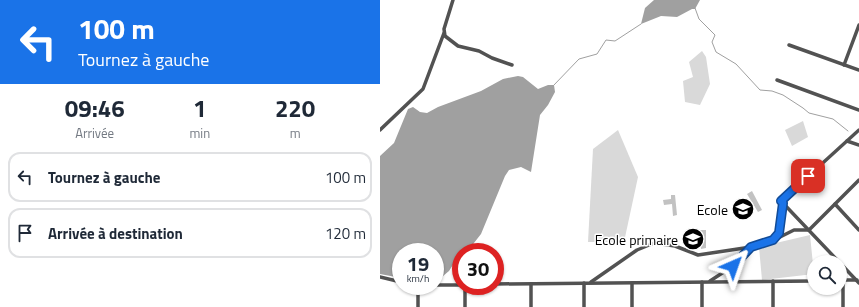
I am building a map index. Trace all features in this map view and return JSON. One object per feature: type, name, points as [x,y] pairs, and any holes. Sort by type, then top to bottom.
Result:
[{"type":"street","points":[[380,130],[423,89],[444,33],[453,0]]},
{"type":"street","points":[[844,65],[859,25]]},
{"type":"street","points":[[444,33],[458,46],[479,51],[492,58],[512,65]]},
{"type":"street","points":[[789,46],[859,70]]},
{"type":"street","points":[[777,80],[859,110]]},
{"type":"street","points":[[773,240],[781,228],[783,203],[781,201],[859,130]]},
{"type":"street","points":[[848,141],[859,145]]},
{"type":"street","points":[[590,283],[636,250],[654,243],[676,246],[698,255],[751,247],[773,240],[794,230],[809,230],[859,180]]},
{"type":"street","points":[[783,203],[833,255]]},
{"type":"street","points":[[835,204],[859,230]]},
{"type":"street","points":[[710,282],[733,266],[751,247]]},
{"type":"street","points":[[847,270],[858,282]]},
{"type":"street","points":[[380,277],[392,280]]},
{"type":"street","points":[[773,281],[773,307]]},
{"type":"street","points":[[504,284],[807,281]]},
{"type":"street","points":[[847,281],[858,282]]},
{"type":"street","points":[[702,282],[702,307]]},
{"type":"street","points":[[584,283],[584,307]]},
{"type":"street","points":[[632,283],[632,307]]},
{"type":"street","points":[[531,284],[531,307]]},
{"type":"street","points":[[418,295],[418,307]]},
{"type":"street","points":[[465,295],[465,307]]},
{"type":"street","points":[[843,295],[843,307]]},
{"type":"shaded area","points":[[654,0],[700,0],[695,9],[692,9],[677,17],[661,16],[641,24],[645,8]]},
{"type":"shaded area","points":[[702,51],[706,57],[710,84],[700,105],[685,102],[683,81],[693,77],[689,62]]},
{"type":"shaded area","points":[[518,76],[523,77],[538,89],[548,85],[554,85],[555,92],[548,105],[540,115],[531,172],[521,167],[509,170],[505,176],[481,234],[474,243],[452,243],[452,266],[444,275],[444,243],[392,243],[392,276],[380,274],[380,156],[394,143],[408,109],[413,107],[420,112],[427,113],[438,107],[481,91],[503,79]]},
{"type":"shaded area","points":[[803,121],[808,137],[792,146],[785,130]]},
{"type":"shaded area","points":[[618,130],[638,177],[624,242],[588,242],[593,149]]},
{"type":"shaded area","points":[[810,235],[812,255],[807,255],[807,275],[762,280],[759,247]]},
{"type":"building","points":[[752,191],[762,210],[758,212],[747,194]]},
{"type":"building","points":[[671,195],[675,195],[677,215],[673,216],[672,204],[664,205],[663,200],[671,199]]},
{"type":"building","points":[[700,230],[706,230],[706,248],[701,249]]},
{"type":"waterway","points":[[695,8],[699,19],[715,35],[712,42],[716,52],[736,64],[760,90],[772,91],[783,95],[809,113],[833,119],[848,131]]},
{"type":"waterway","points":[[554,85],[579,59],[597,54],[606,40],[615,41],[641,24]]},
{"type":"place","name":"Ecole","points":[[743,209]]},
{"type":"place","name":"Ecole primaire","points":[[693,239]]},
{"type":"route","points":[[733,266],[751,247],[773,240],[779,233],[781,228],[781,211],[783,203],[781,201],[808,176]]}]
